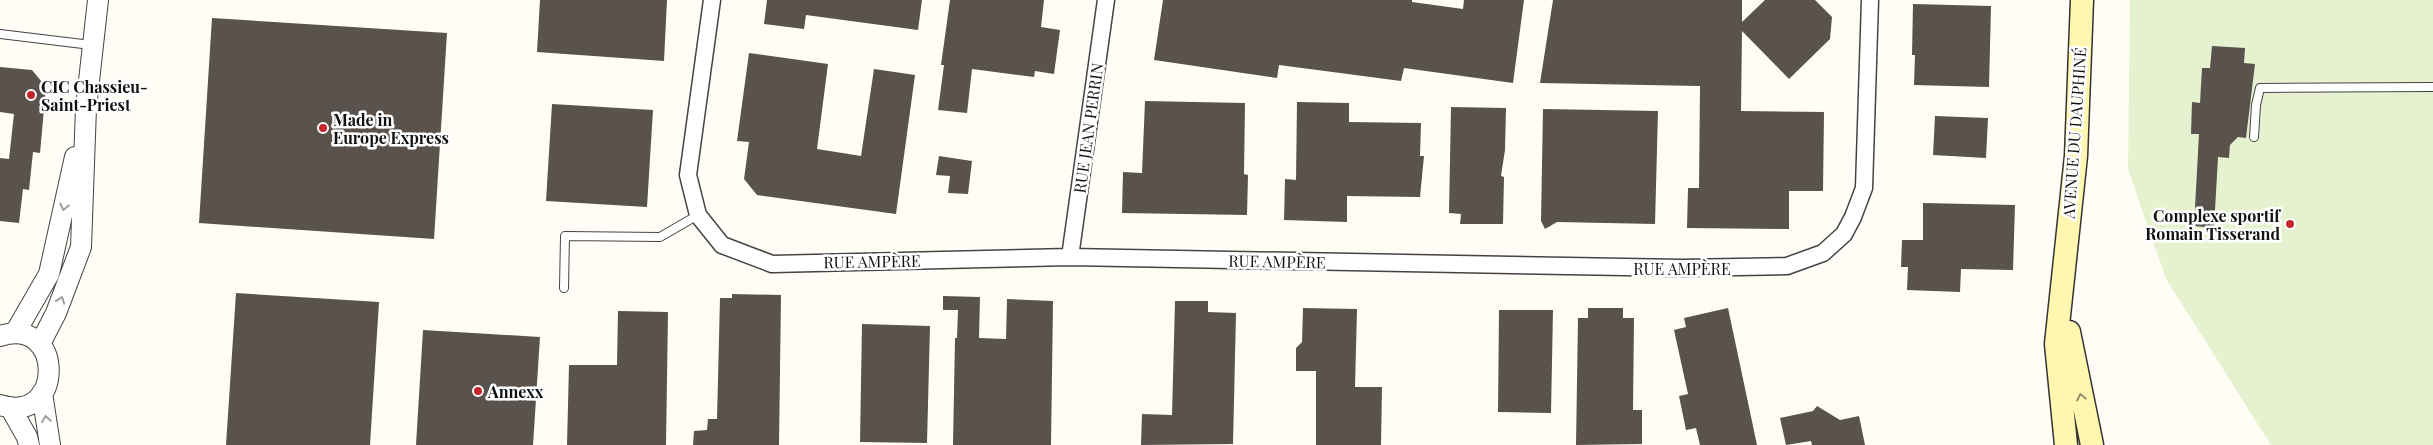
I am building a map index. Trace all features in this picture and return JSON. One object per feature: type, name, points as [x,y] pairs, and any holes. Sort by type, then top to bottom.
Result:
[{"type":"main road","name":"AVENUE DU DAUPHINÉ","points":[[2066,445],[2056,344],[2076,156],[2082,0]]},
{"type":"main road","name":"AVENUE DU DAUPHINÉ","points":[[2064,266],[2069,340],[2092,445]]},
{"type":"street","points":[[40,344],[56,313],[81,247],[86,108],[98,0]]},
{"type":"street","name":"RUE AMPÈRE","points":[[712,0],[688,175],[698,215],[722,245],[772,264],[1070,257],[1682,268],[1787,266],[1823,253],[1844,234],[1853,218],[1864,188],[1870,0]]},
{"type":"street","name":"RUE JEAN PERRIN","points":[[1070,257],[1106,0]]},
{"type":"street","points":[[29,445],[27,437],[5,406],[31,403],[42,393],[50,372],[48,357],[40,344],[28,337],[8,335],[49,274],[86,108]]},
{"type":"street","points":[[42,393],[50,445]]},
{"type":"lane","points":[[0,34],[93,45]]},
{"type":"lane","points":[[2254,137],[2256,105],[2260,88],[2433,87]]},
{"type":"lane","points":[[564,288],[565,236],[660,237],[698,215]]},
{"type":"green space","name":"Complexe sportif Romain Tisserand","points":[[2130,0],[2433,0],[2433,445],[2271,445],[2166,279],[2128,169]]},
{"type":"building","points":[[540,0],[667,0],[664,61],[537,52]]},
{"type":"building","points":[[767,0],[922,0],[918,30],[806,15],[804,29],[764,24]]},
{"type":"building","points":[[950,0],[1044,0],[1041,27],[1060,30],[1054,74],[1035,71],[1034,77],[972,69],[967,113],[938,110],[944,65],[941,65]]},
{"type":"building","points":[[1163,0],[1412,0],[1412,2],[1463,9],[1464,0],[1524,0],[1513,83],[1404,68],[1401,81],[1279,65],[1277,78],[1154,60]]},
{"type":"building","points":[[1553,0],[1742,0],[1742,22],[1765,0],[1815,0],[1832,17],[1830,39],[1789,79],[1742,31],[1741,111],[1824,112],[1823,191],[1789,191],[1789,229],[1687,228],[1688,188],[1699,188],[1700,86],[1540,83]]},
{"type":"building","points":[[1913,4],[1991,6],[1989,87],[1914,85],[1915,55],[1912,55]]},
{"type":"building","name":"Made in Europe Express","points":[[212,18],[447,33],[434,239],[199,223]]},
{"type":"building","points":[[2212,46],[2245,48],[2244,63],[2255,64],[2246,138],[2238,137],[2230,145],[2229,158],[2218,157],[2214,228],[2194,226],[2199,134],[2191,134],[2192,102],[2200,103],[2202,68],[2210,68]]},
{"type":"building","points":[[749,53],[828,64],[817,149],[861,156],[874,69],[915,75],[896,214],[757,195],[744,179],[749,142],[737,141]]},
{"type":"building","points":[[0,67],[32,70],[46,87],[40,153],[33,152],[29,190],[23,189],[19,223],[0,221],[0,158],[9,159],[14,114],[0,112]]},
{"type":"building","points":[[1145,101],[1245,103],[1244,174],[1248,175],[1247,215],[1122,213],[1123,172],[1142,173]]},
{"type":"building","points":[[1297,102],[1349,103],[1349,122],[1421,123],[1420,156],[1424,156],[1420,197],[1347,196],[1347,222],[1284,220],[1285,179],[1296,180]]},
{"type":"building","points":[[552,104],[653,110],[647,207],[546,201]]},
{"type":"building","points":[[1451,107],[1506,108],[1505,150],[1501,176],[1504,177],[1503,224],[1460,224],[1461,214],[1449,213]]},
{"type":"building","points":[[1543,109],[1658,111],[1655,224],[1557,222],[1545,229],[1541,221]]},
{"type":"building","points":[[1935,116],[1988,118],[1986,158],[1933,155]]},
{"type":"building","points":[[939,156],[972,161],[968,194],[948,193],[950,176],[936,175]]},
{"type":"building","points":[[1923,203],[2015,205],[2013,270],[1961,269],[1960,292],[1907,290],[1908,267],[1901,267],[1902,240],[1923,240]]},
{"type":"building","points":[[236,293],[379,302],[370,445],[226,445]]},
{"type":"building","points":[[732,294],[781,295],[779,445],[693,445],[694,431],[707,430],[708,419],[717,419],[720,298],[732,298]]},
{"type":"building","points":[[943,296],[980,297],[979,338],[1006,339],[1007,299],[1053,301],[1051,445],[953,445],[955,338],[957,338],[958,310],[943,310]]},
{"type":"building","points":[[1175,301],[1208,301],[1208,312],[1236,313],[1233,444],[1141,445],[1142,414],[1172,415]]},
{"type":"building","points":[[1303,308],[1357,309],[1355,387],[1382,387],[1381,445],[1316,445],[1316,371],[1296,371],[1296,348],[1302,342]]},
{"type":"building","points":[[1588,308],[1623,308],[1623,318],[1634,318],[1633,410],[1642,410],[1642,444],[1576,445],[1578,318],[1588,318]]},
{"type":"building","points":[[1728,308],[1757,445],[1700,445],[1696,428],[1686,430],[1679,396],[1688,394],[1674,330],[1686,327],[1684,318]]},
{"type":"building","points":[[1499,310],[1553,310],[1551,413],[1498,412]]},
{"type":"building","points":[[618,311],[668,312],[666,445],[567,445],[569,365],[617,365]]},
{"type":"building","points":[[862,324],[930,326],[927,443],[860,442]]},
{"type":"building","name":"Annexx","points":[[423,330],[540,337],[533,445],[416,445]]},
{"type":"building","points":[[1817,406],[1840,420],[1859,416],[1865,445],[1812,445],[1811,441],[1786,445],[1780,418],[1813,411]]},
{"type":"place","name":"CIC Chassieu- Saint-Priest","points":[[31,95]]},
{"type":"place","name":"Made in Europe Express","points":[[323,128]]},
{"type":"place","name":"Complexe sportif Romain Tisserand","points":[[2290,224]]},
{"type":"place","name":"Annexx","points":[[478,391]]}]
